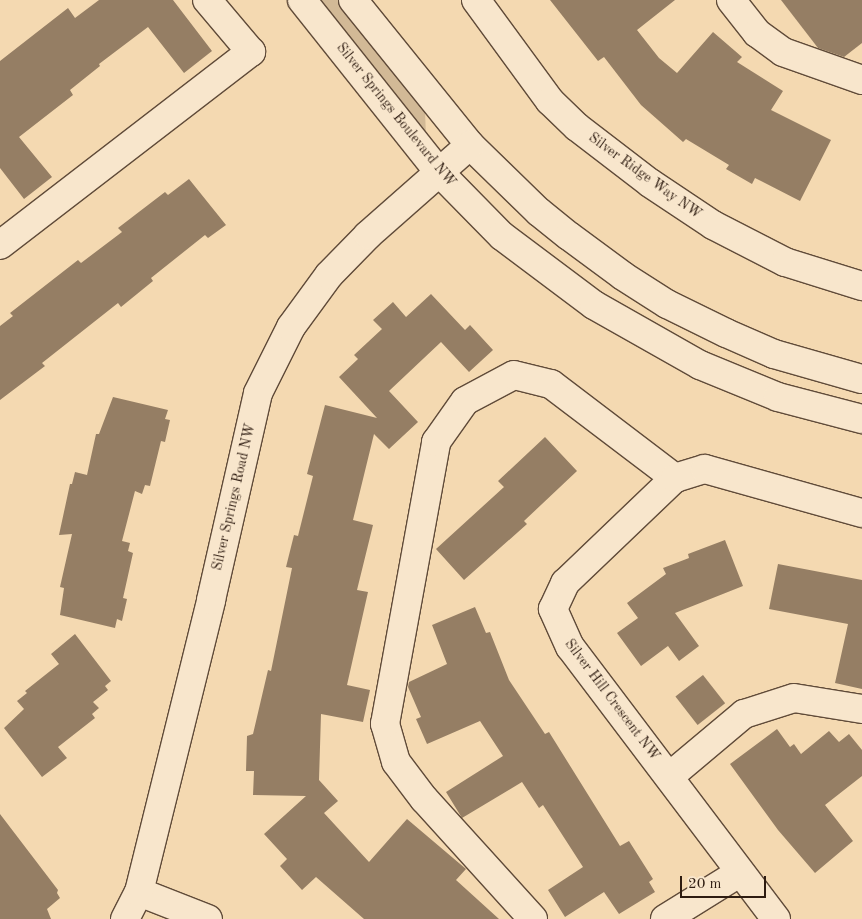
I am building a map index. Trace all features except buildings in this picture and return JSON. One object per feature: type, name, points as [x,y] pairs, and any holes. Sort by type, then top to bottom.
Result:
[{"type":"street","points":[[0,245],[252,52],[207,0]]},
{"type":"street","name":"Silver Springs Boulevard NW","points":[[302,0],[439,172],[502,236],[594,305],[700,365],[778,397],[862,419]]},
{"type":"street","points":[[352,0],[470,145],[538,212],[622,276],[667,304],[726,334],[774,354],[862,379]]},
{"type":"street","name":"Silver Ridge Way NW","points":[[476,0],[550,101],[577,126],[650,183],[713,225],[785,262],[862,286]]},
{"type":"street","points":[[731,0],[757,34],[783,52],[862,80]]},
{"type":"street","name":"Silver Springs Road NW","points":[[125,919],[139,892],[208,610],[258,393],[291,327],[328,275],[368,235],[470,145]]},
{"type":"street","points":[[533,919],[424,799],[396,762],[385,724],[436,442],[465,401],[514,375],[551,384],[654,464],[676,478]]},
{"type":"street","name":"Silver Hill Crescent NW","points":[[776,919],[739,873],[670,776],[570,647],[553,609],[565,582],[676,478],[705,469],[862,513]]},
{"type":"street","points":[[670,776],[744,714],[794,698],[862,708]]},
{"type":"street","points":[[665,919],[739,873]]},
{"type":"street","points":[[139,892],[208,919]]},
{"type":"shaded area","points":[[316,0],[338,0],[425,111],[426,136]]}]
